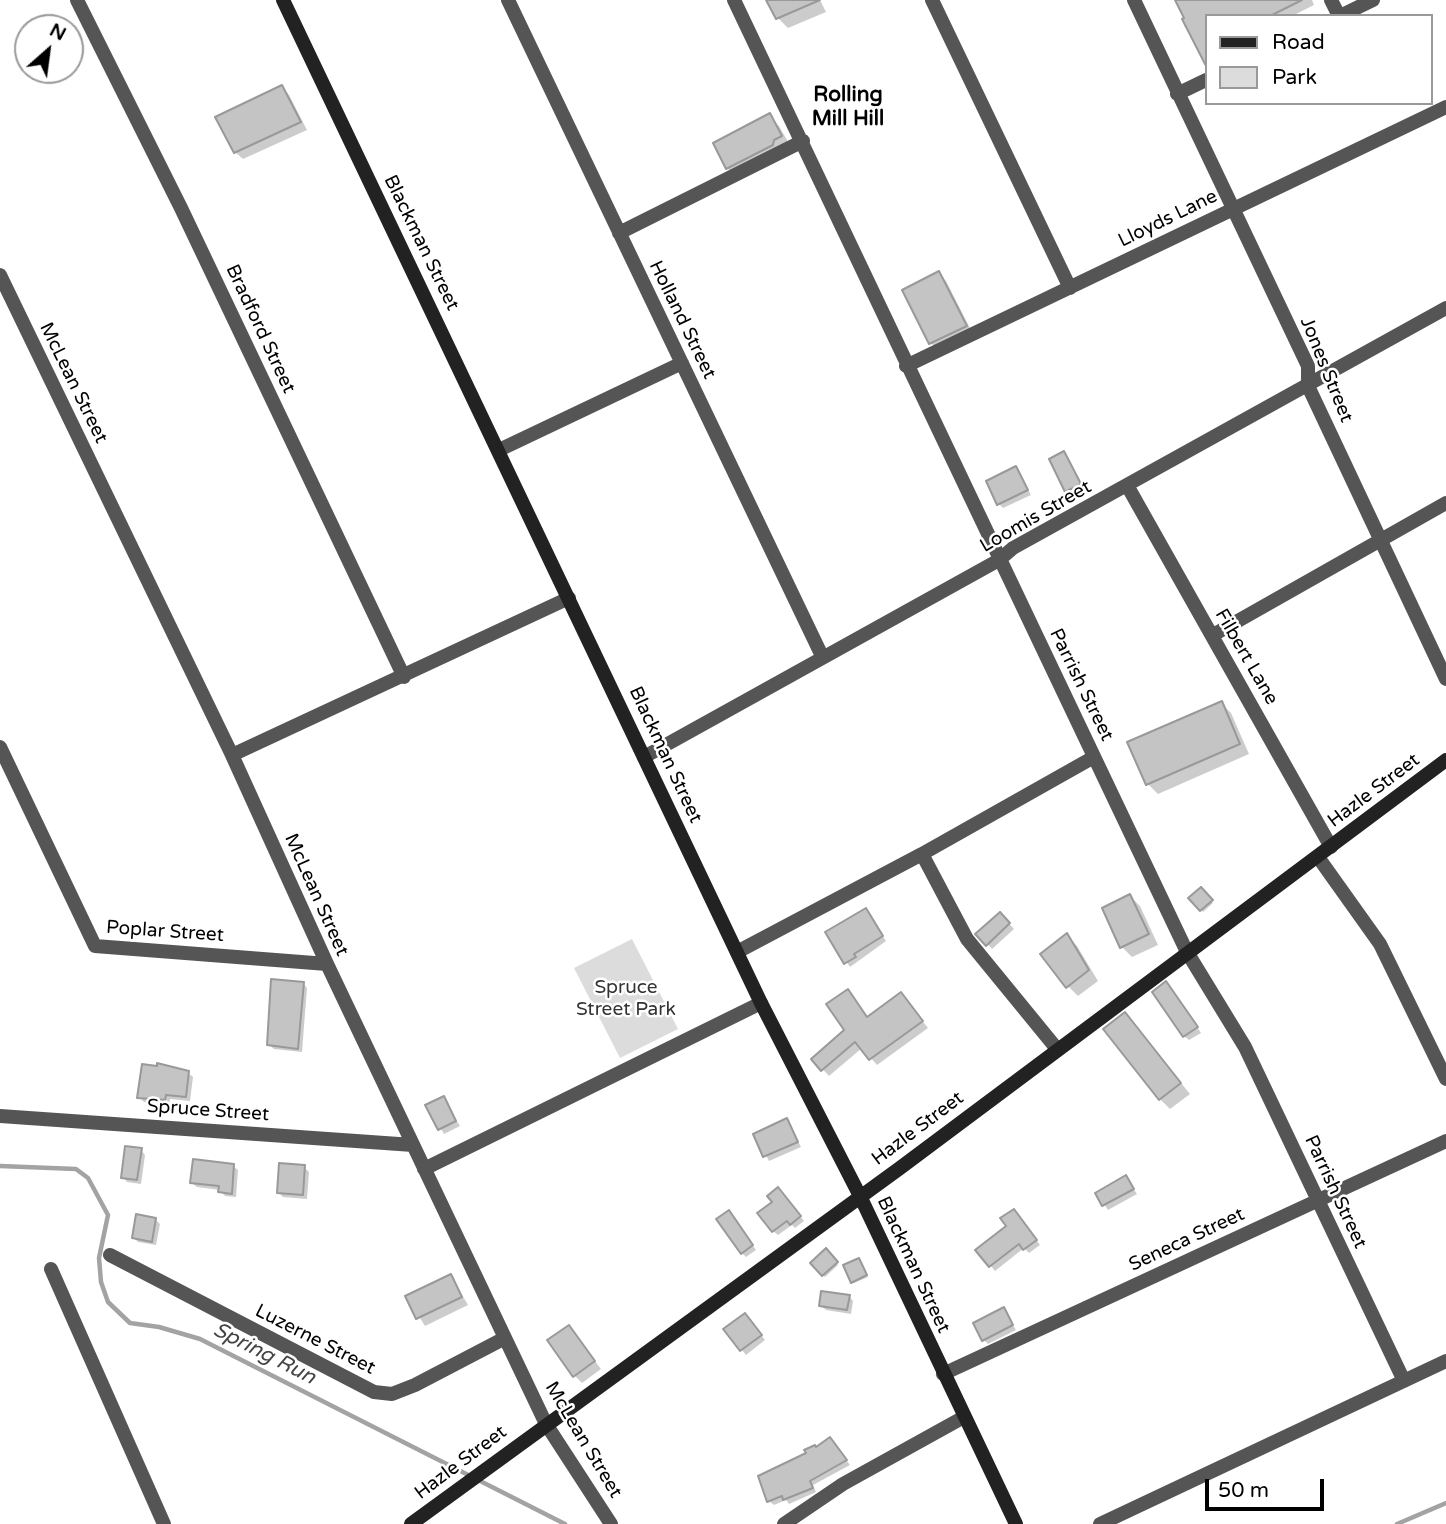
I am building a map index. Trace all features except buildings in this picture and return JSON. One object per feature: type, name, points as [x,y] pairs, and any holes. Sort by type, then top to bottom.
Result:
[{"type":"main road","name":"Blackman Street","points":[[283,0],[761,1003],[860,1196],[1016,1524]]},
{"type":"main road","name":"Hazle Street","points":[[411,1524],[860,1196],[1446,760]]},
{"type":"street","name":"Bradford Street","points":[[77,0],[187,221],[404,677]]},
{"type":"street","name":"Holland Street","points":[[508,0],[822,656]]},
{"type":"street","name":"Parrish Street","points":[[734,0],[1187,952],[1245,1047],[1404,1381]]},
{"type":"street","points":[[932,0],[1070,288]]},
{"type":"street","name":"Jones Street","points":[[1134,0],[1308,366],[1308,386],[1446,679]]},
{"type":"street","points":[[1343,14],[1373,0]]},
{"type":"street","points":[[1177,94],[1204,81]]},
{"type":"street","name":"Lloyds Lane","points":[[906,366],[1446,107]]},
{"type":"street","points":[[619,233],[803,141]]},
{"type":"street","name":"McLean Street","points":[[0,275],[232,755],[327,964],[546,1423],[611,1524]]},
{"type":"street","name":"Loomis Street","points":[[644,757],[999,560],[1013,548],[1446,309]]},
{"type":"street","points":[[499,450],[682,363]]},
{"type":"street","name":"Filbert Lane","points":[[1128,486],[1332,847]]},
{"type":"street","points":[[1213,635],[1446,503]]},
{"type":"street","points":[[232,755],[569,598]]},
{"type":"street","name":"Poplar Street","points":[[0,747],[95,946],[327,964]]},
{"type":"street","points":[[737,952],[922,854],[1094,757]]},
{"type":"street","points":[[922,854],[967,939],[1057,1049]]},
{"type":"street","points":[[1318,857],[1380,944],[1446,1079]]},
{"type":"street","points":[[424,1169],[761,1003]]},
{"type":"street","name":"Spruce Street","points":[[0,1116],[413,1145]]},
{"type":"street","name":"Seneca Street","points":[[943,1374],[1446,1141]]},
{"type":"street","name":"Luzerne Street","points":[[110,1255],[374,1392],[392,1394],[415,1385],[505,1338]]},
{"type":"street","points":[[51,1269],[164,1524]]},
{"type":"street","points":[[1100,1524],[1446,1362]]},
{"type":"street","points":[[784,1524],[843,1484],[964,1417]]},
{"type":"green space","name":"Spruce Street Park","points":[[632,939],[678,1029],[620,1058],[574,968]]},
{"type":"waterway","name":"Spring Run","points":[[0,1166],[76,1169],[88,1178],[108,1215],[99,1258],[101,1282],[108,1302],[130,1323],[159,1327],[200,1339],[565,1524]]},
{"type":"waterway","name":"Spring Run","points":[[1397,1524],[1446,1503]]},
{"type":"district","name":"Rolling Mill Hill","points":[[848,107]]}]
